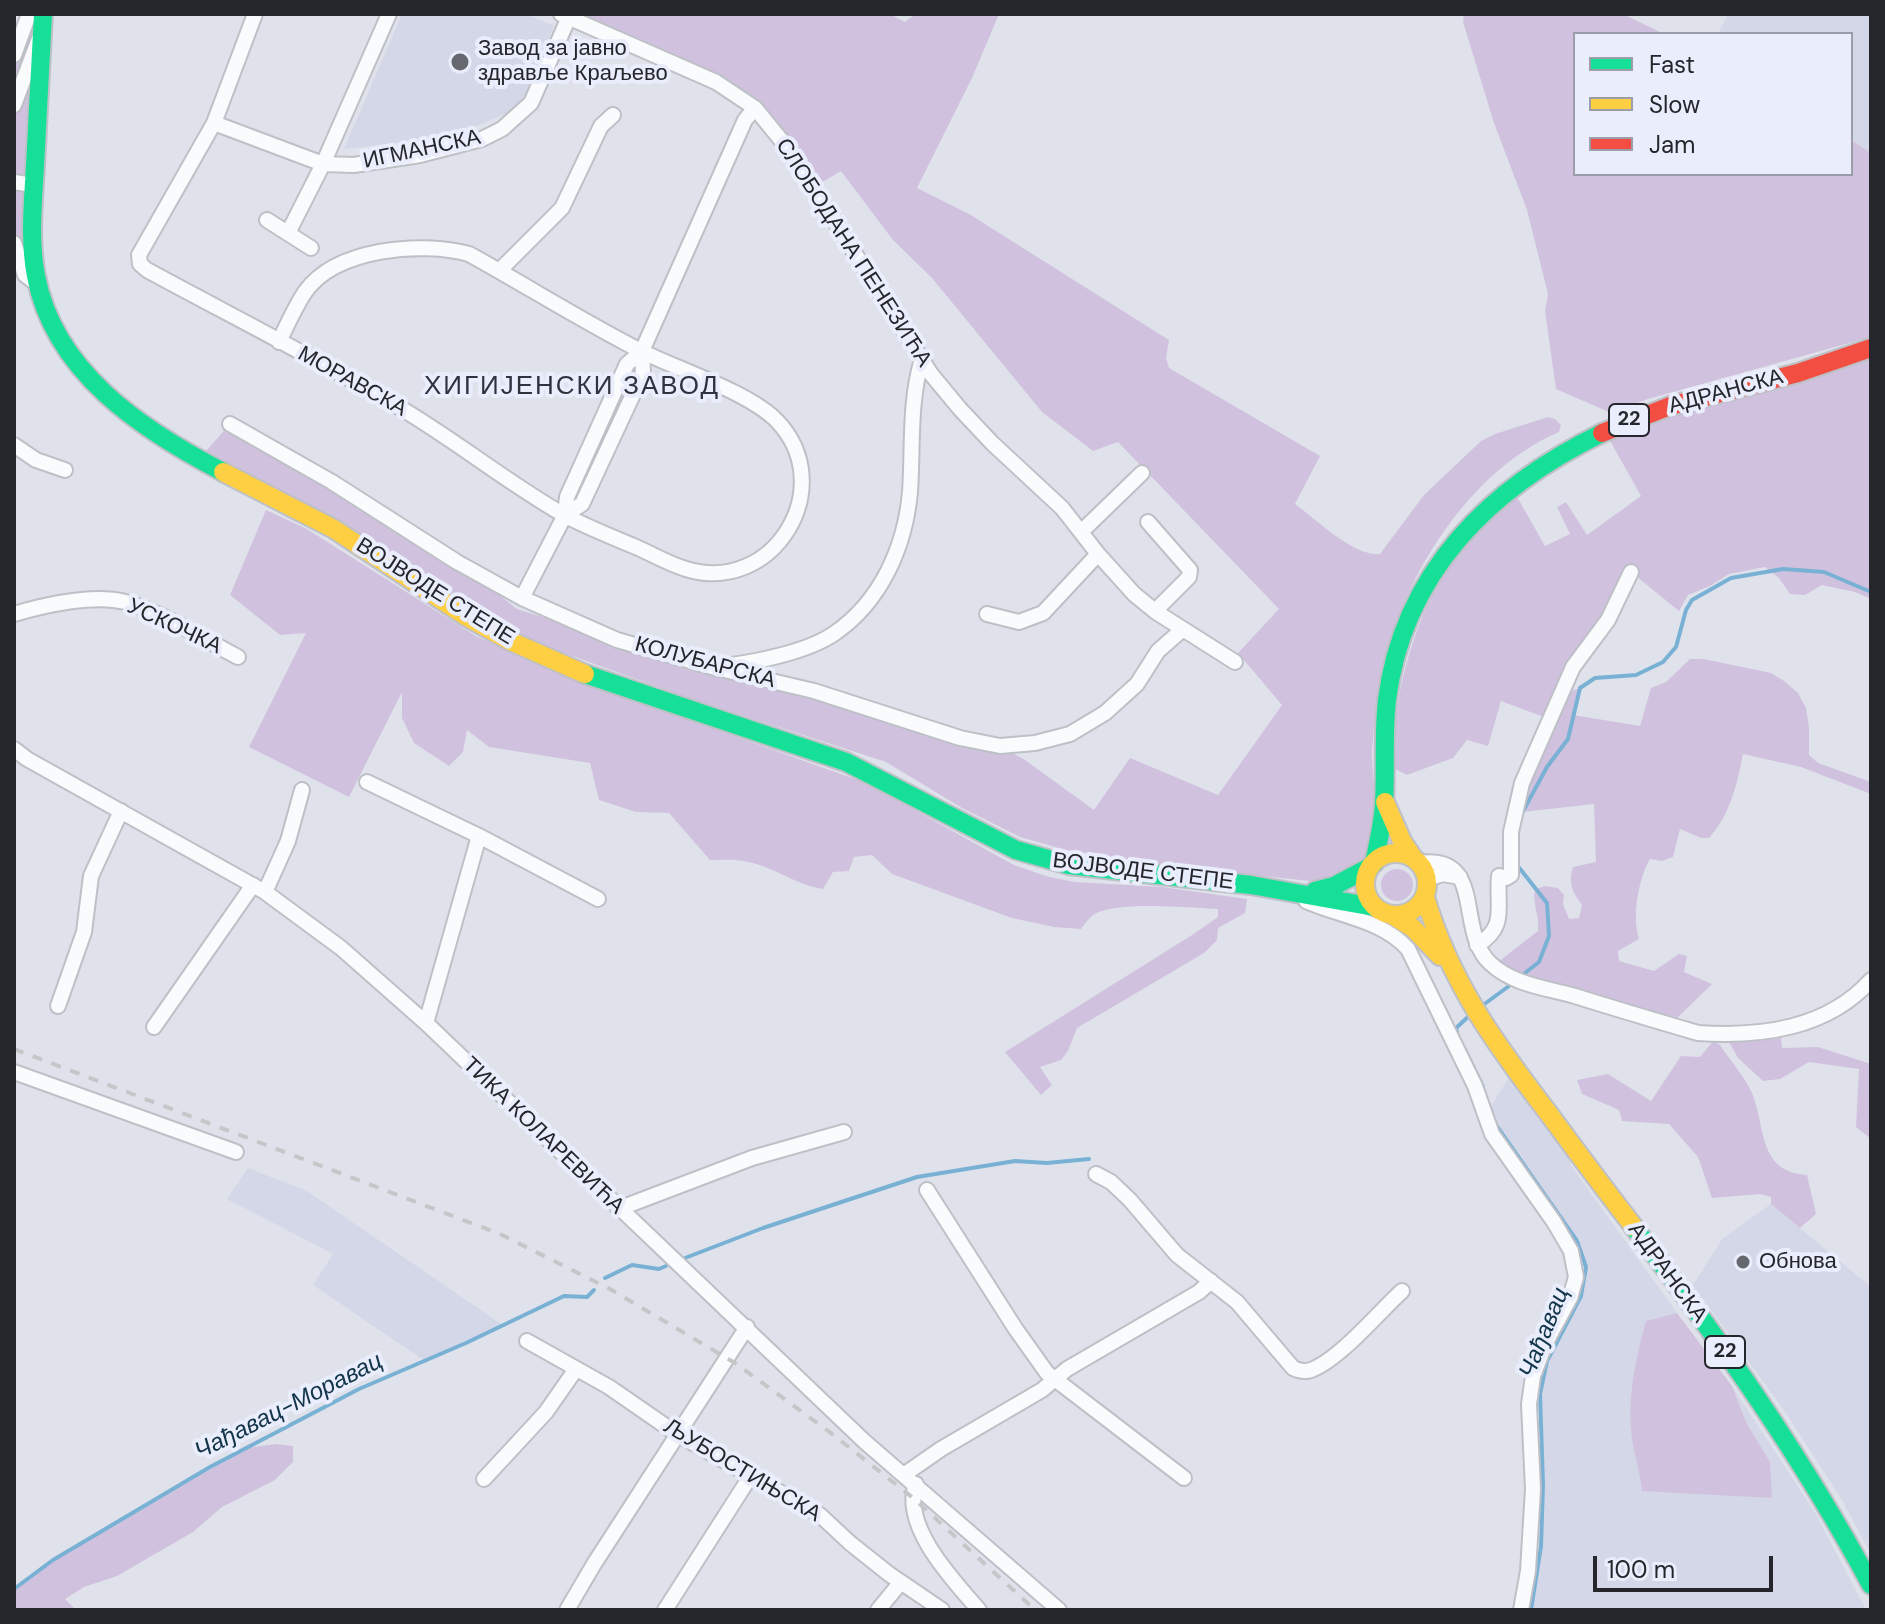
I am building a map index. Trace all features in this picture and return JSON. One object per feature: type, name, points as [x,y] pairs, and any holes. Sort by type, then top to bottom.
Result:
[{"type":"main road","name":"ВОЈВОДЕ СТЕПЕ","points":[[42,23],[33,185],[32,247],[37,284],[52,325],[68,353],[107,396],[138,423],[202,461],[334,529],[467,617],[508,640],[594,678],[846,762],[988,837],[1038,858],[1098,870],[1297,892],[1374,907]]},
{"type":"main road","name":"АДРАНСКА","points":[[1372,865],[1384,800],[1382,760],[1385,710],[1393,667],[1402,637],[1429,579],[1447,551],[1475,518],[1533,469],[1575,443],[1604,430],[1696,399],[1775,380],[1871,348]]},
{"type":"main road","name":"АДРАНСКА","points":[[1833,362],[1871,360]]},
{"type":"main road","name":"АДРАНСКА","points":[[1384,800],[1421,874],[1450,968]]},
{"type":"main road","points":[[1372,865],[1393,853],[1421,874],[1418,906],[1409,913],[1392,915]]},
{"type":"main road","name":"ВОЈВОДЕ СТЕПЕ","points":[[1297,892],[1334,886],[1372,865]]},
{"type":"main road","name":"22","points":[[1372,865],[1366,878],[1366,891],[1374,907],[1392,915]]},
{"type":"main road","name":"АДРАНСКА","points":[[1392,915],[1423,937],[1450,968],[1483,1021],[1777,1425],[1828,1505],[1871,1585]]},
{"type":"street","points":[[14,55],[29,14]]},
{"type":"street","points":[[214,123],[255,14]]},
{"type":"street","points":[[288,233],[323,164],[389,14]]},
{"type":"street","name":"ИГМАНСКА","points":[[214,123],[323,164],[354,165],[420,155],[482,139],[502,129],[531,103],[565,16]]},
{"type":"street","name":"СЛОБОДАНА ПЕНЕЗИЋА","points":[[565,16],[716,82],[755,108],[790,151],[941,385],[992,443],[1062,508],[1134,594],[1235,662]]},
{"type":"street","points":[[14,105],[42,23]]},
{"type":"street","points":[[522,598],[565,515],[582,504],[643,373],[642,351],[745,120],[755,108]]},
{"type":"street","points":[[499,271],[562,208],[601,126],[613,115]]},
{"type":"street","name":"МОРАВСКА","points":[[214,123],[139,255],[140,264],[147,270],[279,342],[398,406],[565,515],[686,569],[704,573],[737,569],[753,563],[773,550],[790,529],[800,505],[802,481],[794,445],[775,419],[753,403],[642,351],[469,254],[448,248],[403,249],[357,257],[335,266],[306,290],[279,342]]},
{"type":"street","points":[[14,182],[33,185]]},
{"type":"street","points":[[267,220],[311,248]]},
{"type":"street","points":[[14,243],[25,275],[37,284]]},
{"type":"street","points":[[712,667],[756,662],[834,634],[859,611],[888,573],[903,531],[909,497],[916,380],[922,359]]},
{"type":"street","name":"КОЛУБАРСКА","points":[[230,424],[332,482],[457,562],[522,598],[617,640],[814,691],[960,738],[1000,746],[1035,743],[1070,734],[1105,713],[1137,684],[1158,651],[1183,629]]},
{"type":"street","points":[[14,445],[36,460],[65,470]]},
{"type":"street","points":[[1081,532],[1142,473]]},
{"type":"street","points":[[1148,522],[1190,570],[1189,577],[1155,611]]},
{"type":"street","points":[[987,614],[1019,622],[1043,613],[1098,554]]},
{"type":"street","points":[[1477,945],[1490,938],[1498,923],[1499,876],[1506,878],[1511,875],[1511,832],[1515,807],[1546,727],[1573,667],[1608,620],[1631,572]]},
{"type":"street","name":"УСКОЧКА","points":[[14,614],[54,603],[121,601],[145,609],[238,657]]},
{"type":"street","name":"ТИКА КОЛАРЕВИЋА","points":[[14,749],[259,888],[341,948],[426,1023],[864,1441],[1059,1610]]},
{"type":"street","points":[[367,782],[479,836],[598,899]]},
{"type":"street","points":[[154,1027],[259,888],[288,841],[302,790]]},
{"type":"street","points":[[58,1006],[84,932],[91,876],[121,811]]},
{"type":"street","points":[[426,1023],[479,836]]},
{"type":"street","points":[[1421,874],[1448,865],[1457,870],[1477,945],[1493,966],[1526,984],[1698,1033],[1722,1035],[1794,1027],[1824,1017],[1848,1003],[1871,980]]},
{"type":"street","points":[[1297,892],[1311,903],[1379,928],[1408,949],[1475,1086],[1492,1134],[1571,1251],[1576,1277],[1570,1298],[1545,1344],[1533,1376],[1529,1404],[1533,1489],[1528,1571],[1521,1610]]},
{"type":"street","points":[[14,1072],[236,1152]]},
{"type":"street","points":[[618,1209],[752,1158],[844,1132]]},
{"type":"street","points":[[1096,1174],[1111,1182],[1177,1255],[1237,1302],[1293,1368],[1304,1371],[1317,1367],[1402,1291]]},
{"type":"street","points":[[927,1190],[1015,1328],[1054,1379],[1184,1478]]},
{"type":"street","points":[[979,1610],[936,1559],[914,1514],[911,1479],[941,1449],[1042,1390],[1067,1369],[1199,1292],[1211,1281]]},
{"type":"street","points":[[567,1610],[747,1327]]},
{"type":"street","name":"ЉУБОСТИЊСКА","points":[[527,1341],[609,1387],[677,1434],[820,1515],[850,1543],[942,1610]]},
{"type":"street","points":[[484,1479],[546,1412],[576,1369]]},
{"type":"street","points":[[665,1610],[750,1477]]},
{"type":"street","points":[[878,1610],[901,1582]]},
{"type":"shaded area","points":[[29,14],[43,14],[34,268],[14,243],[14,55]]},
{"type":"shaded area","name":"Завод за јавно здравље Краљево","points":[[402,14],[526,14],[554,26],[524,97],[512,111],[472,128],[429,139],[344,149]]},
{"type":"shaded area","points":[[549,14],[890,14],[905,22],[915,14],[999,14],[972,78],[917,188],[969,214],[1169,340],[1166,358],[1169,368],[1320,456],[1295,504],[1359,550],[1380,554],[1424,495],[1481,441],[1548,417],[1561,425],[1559,432],[1523,452],[1489,479],[1459,511],[1433,547],[1412,587],[1383,669],[1376,710],[1372,752],[1376,825],[1369,861],[1328,883],[1179,867],[1066,850],[1020,837],[962,808],[886,762],[683,696],[539,644],[483,613],[337,520],[206,451],[229,425],[457,562],[517,609],[617,640],[1000,746],[1025,760],[1094,810],[1130,758],[1218,795],[1282,705],[1238,653],[1279,609],[1118,442],[1093,451],[1042,412],[932,278],[893,240],[841,171],[810,189],[764,124],[715,87]]},
{"type":"shaded area","points":[[1464,14],[1623,14],[1660,32],[1573,32],[1573,176],[1853,176],[1853,141],[1871,153],[1871,337],[1648,399],[1611,413],[1556,389],[1545,311],[1548,294],[1527,210],[1494,123],[1463,22]]},
{"type":"shaded area","points":[[1728,14],[1871,14],[1871,153],[1853,141],[1853,32],[1719,32]]},
{"type":"shaded area","points":[[1871,360],[1871,599],[1822,585],[1805,595],[1790,594],[1779,578],[1765,567],[1729,574],[1688,595],[1679,611],[1631,572],[1561,695],[1580,688],[1573,715],[1640,726],[1651,688],[1666,682],[1690,659],[1771,673],[1798,693],[1806,708],[1809,755],[1818,763],[1871,782],[1871,794],[1801,767],[1743,754],[1727,809],[1709,838],[1680,829],[1673,857],[1662,861],[1650,859],[1637,898],[1639,939],[1618,951],[1619,961],[1654,971],[1679,954],[1687,956],[1684,972],[1712,984],[1670,1025],[1493,966],[1538,931],[1535,889],[1545,886],[1558,888],[1564,895],[1563,904],[1569,919],[1579,918],[1582,905],[1572,887],[1571,878],[1573,867],[1596,862],[1594,804],[1522,812],[1515,807],[1549,719],[1501,701],[1488,746],[1467,740],[1453,758],[1407,775],[1395,769],[1395,726],[1404,675],[1419,626],[1443,575],[1476,534],[1516,495],[1545,546],[1570,534],[1557,507],[1566,502],[1587,535],[1641,496],[1604,430],[1833,362]]},
{"type":"shaded area","points":[[266,510],[307,529],[476,636],[555,672],[866,783],[1014,865],[1075,882],[1162,887],[1247,899],[1245,913],[1218,928],[1217,940],[1204,953],[1077,1028],[1061,1060],[1040,1067],[1052,1085],[1041,1095],[1005,1052],[1192,935],[1218,917],[1218,909],[1119,908],[1093,915],[1081,929],[1054,927],[1012,918],[892,874],[872,855],[854,857],[849,871],[833,872],[823,889],[754,863],[710,860],[669,813],[636,812],[599,800],[590,763],[489,747],[467,730],[463,752],[449,766],[414,743],[402,718],[402,692],[349,797],[249,747],[306,633],[280,635],[230,595]]},
{"type":"shaded area","points":[[1397,869],[1408,874],[1413,885],[1408,896],[1397,901],[1386,896],[1381,885],[1386,874]]},
{"type":"shaded area","points":[[1781,1038],[1782,1048],[1818,1047],[1871,1064],[1871,1139],[1856,1127],[1859,1069],[1809,1062],[1780,1079],[1763,1081],[1738,1058],[1729,1042]]},
{"type":"shaded area","points":[[1713,1041],[1720,1045],[1749,1087],[1772,1157],[1791,1172],[1807,1175],[1816,1214],[1800,1228],[1771,1204],[1771,1197],[1760,1194],[1712,1198],[1698,1157],[1669,1124],[1622,1121],[1619,1110],[1582,1094],[1577,1080],[1608,1074],[1651,1101],[1681,1056],[1700,1057]]},
{"type":"shaded area","points":[[1515,1068],[1565,1148],[1572,1167],[1677,1313],[1646,1321],[1639,1463],[1642,1490],[1770,1462],[1747,1424],[1732,1386],[1816,1514],[1866,1610],[1531,1610],[1541,1546],[1543,1485],[1540,1394],[1547,1361],[1581,1296],[1586,1267],[1577,1241],[1499,1131],[1489,1109]]},
{"type":"shaded area","points":[[248,1168],[307,1191],[504,1326],[425,1361],[313,1285],[333,1254],[227,1199]]},
{"type":"shaded area","points":[[1771,1204],[1871,1287],[1871,1554],[1842,1500],[1788,1416],[1693,1285],[1722,1239]]},
{"type":"shaded area","points":[[1677,1313],[1732,1386],[1747,1424],[1770,1462],[1772,1498],[1642,1491],[1630,1415],[1637,1360],[1646,1321]]},
{"type":"shaded area","points":[[276,1444],[293,1446],[293,1462],[275,1480],[222,1507],[193,1532],[117,1576],[84,1587],[65,1599],[76,1610],[14,1610],[14,1589],[53,1560],[247,1448]]},
{"type":"waterway","name":"Чађавац","points":[[1522,813],[1547,767],[1568,739],[1580,688],[1595,678],[1636,675],[1663,662],[1676,647],[1686,610],[1692,600],[1731,578],[1783,569],[1824,572],[1871,592]]},
{"type":"waterway","name":"Чађавац","points":[[1517,865],[1547,903],[1549,936],[1539,962],[1525,973]]},
{"type":"waterway","name":"Чађавац","points":[[1479,1008],[1509,986]]},
{"type":"waterway","name":"Чађавац","points":[[1458,1037],[1456,1028],[1469,1016]]},
{"type":"waterway","name":"Чађавац","points":[[1464,1048],[1483,1087]]},
{"type":"waterway","name":"Чађавац","points":[[1496,1125],[1577,1241],[1586,1267],[1581,1296],[1547,1361],[1540,1394],[1543,1485],[1541,1546],[1531,1610]]},
{"type":"waterway","name":"Чађавац-Моравац","points":[[685,1258],[763,1228],[917,1177],[1015,1161],[1047,1163],[1089,1159]]},
{"type":"waterway","name":"Чађавац-Моравац","points":[[605,1278],[632,1265],[659,1269],[666,1266]]},
{"type":"waterway","name":"Чађавац-Моравац","points":[[14,1589],[53,1560],[210,1467],[359,1389],[564,1296],[587,1297],[594,1290]]},
{"type":"railway","points":[[14,1049],[500,1234],[610,1289],[735,1363],[831,1433],[912,1497],[1035,1610]]},
{"type":"traffic: fast","points":[[43,14],[32,235],[36,276],[46,310],[61,341],[106,394],[162,437],[223,472]]},
{"type":"traffic: fast","points":[[1374,863],[1385,790],[1387,700],[1396,654],[1412,612],[1433,574],[1459,539],[1489,507],[1562,455],[1602,433]]},
{"type":"traffic: fast","points":[[585,674],[846,762],[1016,850],[1069,865],[1251,885],[1374,907]]},
{"type":"traffic: fast","points":[[1315,891],[1334,886],[1370,867]]},
{"type":"traffic: fast","points":[[1634,1227],[1760,1402],[1818,1492],[1871,1585]]},
{"type":"traffic: slow","points":[[223,472],[334,529],[467,617],[508,640],[585,674]]},
{"type":"traffic: slow","points":[[1385,802],[1402,841],[1414,859]]},
{"type":"traffic: slow","points":[[1396,853],[1408,855],[1418,862],[1425,872],[1427,884],[1425,896],[1418,906],[1408,913],[1396,915],[1384,913],[1374,906],[1367,896],[1365,884],[1367,872],[1374,862],[1384,855],[1396,853]]},
{"type":"traffic: slow","points":[[1425,897],[1447,957],[1476,1012],[1634,1227]]},
{"type":"traffic: slow","points":[[1392,915],[1413,928],[1440,956]]},
{"type":"traffic: jam","points":[[1602,433],[1670,406],[1798,373],[1871,348]]},
{"type":"place","name":"Завод за јавно здравље Краљево","points":[[460,62]]},
{"type":"place","name":"Обнова","points":[[1743,1262]]},
{"type":"district","name":"ХИГИЈЕНСКИ ЗАВОД","points":[[572,387]]}]
